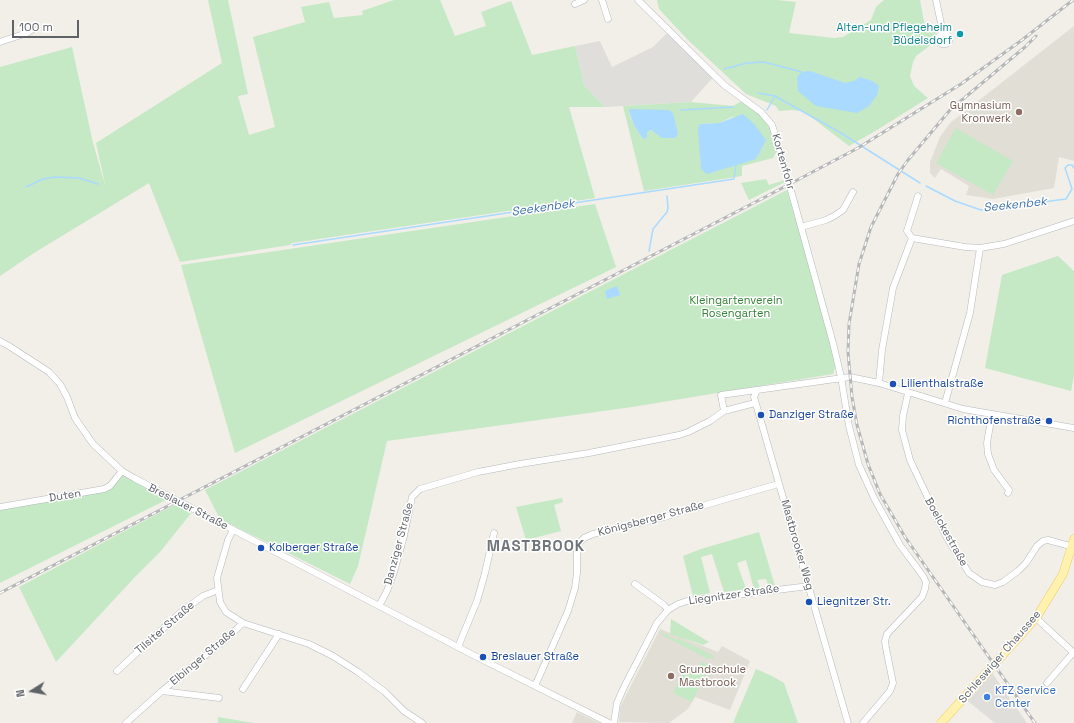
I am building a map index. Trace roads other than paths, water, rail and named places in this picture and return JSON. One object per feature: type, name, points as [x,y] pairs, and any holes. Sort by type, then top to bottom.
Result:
[{"type":"main road","name":"Schleswiger Chaussee","points":[[941,723],[1036,618],[1063,574],[1073,544]]},
{"type":"street","points":[[575,4],[584,0]]},
{"type":"street","points":[[602,0],[608,19]]},
{"type":"street","name":"Kortenfohr","points":[[638,0],[724,85],[761,112],[766,117],[776,135],[841,377],[849,426],[859,465],[875,500],[900,545],[924,576],[926,582],[922,597],[887,634],[885,641],[892,683],[890,691],[863,723]]},
{"type":"street","points":[[936,0],[943,33]]},
{"type":"street","points":[[0,42],[27,34],[33,28]]},
{"type":"street","points":[[801,227],[826,220],[843,210],[853,192]]},
{"type":"street","points":[[918,196],[907,231],[912,238],[965,247],[980,248],[1004,244],[1074,221]]},
{"type":"street","points":[[879,383],[882,350],[893,288],[912,238]]},
{"type":"street","points":[[944,404],[970,313],[980,248]]},
{"type":"street","name":"Breslauer Straße","points":[[0,341],[49,372],[60,384],[75,418],[93,444],[122,471],[145,485],[458,647],[609,723]]},
{"type":"street","points":[[724,411],[721,395],[841,377],[857,378],[879,383],[944,404],[1074,428]]},
{"type":"street","name":"Mastbrooker Weg","points":[[756,390],[754,397],[755,403],[848,723]]},
{"type":"street","name":"Boelckestraße","points":[[908,393],[903,416],[902,430],[910,460],[946,538],[969,573],[982,582],[994,585],[1003,582],[1026,564],[1043,541],[1048,540],[1073,544]]},
{"type":"street","name":"Danziger Straße","points":[[379,606],[387,591],[394,572],[404,536],[412,497],[420,489],[478,472],[589,454],[679,435],[710,421],[724,411],[755,403]]},
{"type":"street","points":[[992,414],[987,443],[988,454],[994,470],[1009,490],[1008,493]]},
{"type":"street","name":"Duten","points":[[0,507],[104,489],[110,486],[122,471]]},
{"type":"street","name":"Königsberger Straße","points":[[535,686],[568,611],[575,588],[577,552],[579,543],[584,538],[593,534],[664,517],[778,484]]},
{"type":"street","points":[[233,530],[228,540],[217,578],[220,602],[226,612],[243,623],[310,644],[346,664],[385,692],[404,711],[422,723]]},
{"type":"street","points":[[458,647],[477,601],[494,533]]},
{"type":"street","points":[[635,584],[664,605],[668,610]]},
{"type":"street","name":"Liegnitzer Straße","points":[[614,723],[617,703],[624,687],[657,623],[668,610],[686,601],[808,586]]},
{"type":"street","name":"Tilsiter Straße","points":[[117,671],[181,612],[203,596],[218,590]]},
{"type":"street","points":[[1036,618],[1074,653],[1047,684]]},
{"type":"street","name":"Elbinger Straße","points":[[126,723],[243,623]]},
{"type":"street","points":[[243,689],[279,634]]},
{"type":"street","points":[[162,691],[219,698]]},
{"type":"water","points":[[810,71],[845,83],[854,81],[860,77],[872,81],[879,86],[877,95],[869,106],[857,113],[816,106],[798,91],[797,77],[802,72]]},
{"type":"water","points":[[630,109],[669,110],[673,113],[678,134],[675,138],[662,138],[651,130],[647,132],[647,138],[643,139],[634,125],[629,111]]},
{"type":"water","points":[[743,114],[755,125],[766,140],[756,159],[707,174],[701,169],[698,128],[700,124],[719,123]]},
{"type":"water","points":[[617,286],[620,295],[607,299],[605,291]]},
{"type":"waterway","points":[[724,69],[747,63],[764,62],[802,72]]},
{"type":"waterway","points":[[759,93],[775,96]]},
{"type":"waterway","name":"Seekenbek","points":[[767,110],[775,96],[841,133],[920,183]]},
{"type":"waterway","points":[[681,110],[733,107]]},
{"type":"waterway","name":"Seekenbek","points":[[293,245],[734,179],[736,165]]},
{"type":"waterway","name":"Seekenbek","points":[[926,186],[955,201],[981,210],[1066,199],[1072,189],[1065,168],[1068,165],[1072,165],[1074,168]]},
{"type":"waterway","points":[[26,187],[43,179],[55,177],[79,178],[98,184]]},
{"type":"waterway","points":[[649,251],[653,229],[667,212],[667,196]]},
{"type":"railway","points":[[0,593],[858,148],[961,84],[1022,40],[1073,0]]},
{"type":"railway","points":[[1035,723],[905,537],[880,494],[868,464],[857,425],[852,397],[848,352],[849,324],[859,264],[871,227],[898,174],[950,110],[1036,36]]},
{"type":"place","name":"Alten-und Pflegeheim Büdelsdorf","points":[[960,34]]},
{"type":"place","name":"Gymnasium Kronwerk","points":[[1019,112]]},
{"type":"place","name":"Lilienthalstraße","points":[[893,384]]},
{"type":"place","name":"Danziger Straße","points":[[761,415]]},
{"type":"place","name":"Richthofenstraße","points":[[1049,421]]},
{"type":"place","name":"Kolberger Straße","points":[[261,548]]},
{"type":"place","name":"Liegnitzer Str.","points":[[809,602]]},
{"type":"place","name":"Breslauer Straße","points":[[483,657]]},
{"type":"place","name":"Grundschule Mastbrook","points":[[671,676]]},
{"type":"place","name":"KFZ Service Center","points":[[987,697]]},
{"type":"district","name":"MASTBROOK","points":[[536,547]]},
{"type":"park label","name":"Kleingartenverein Rosengarten","points":[[736,307]]}]
